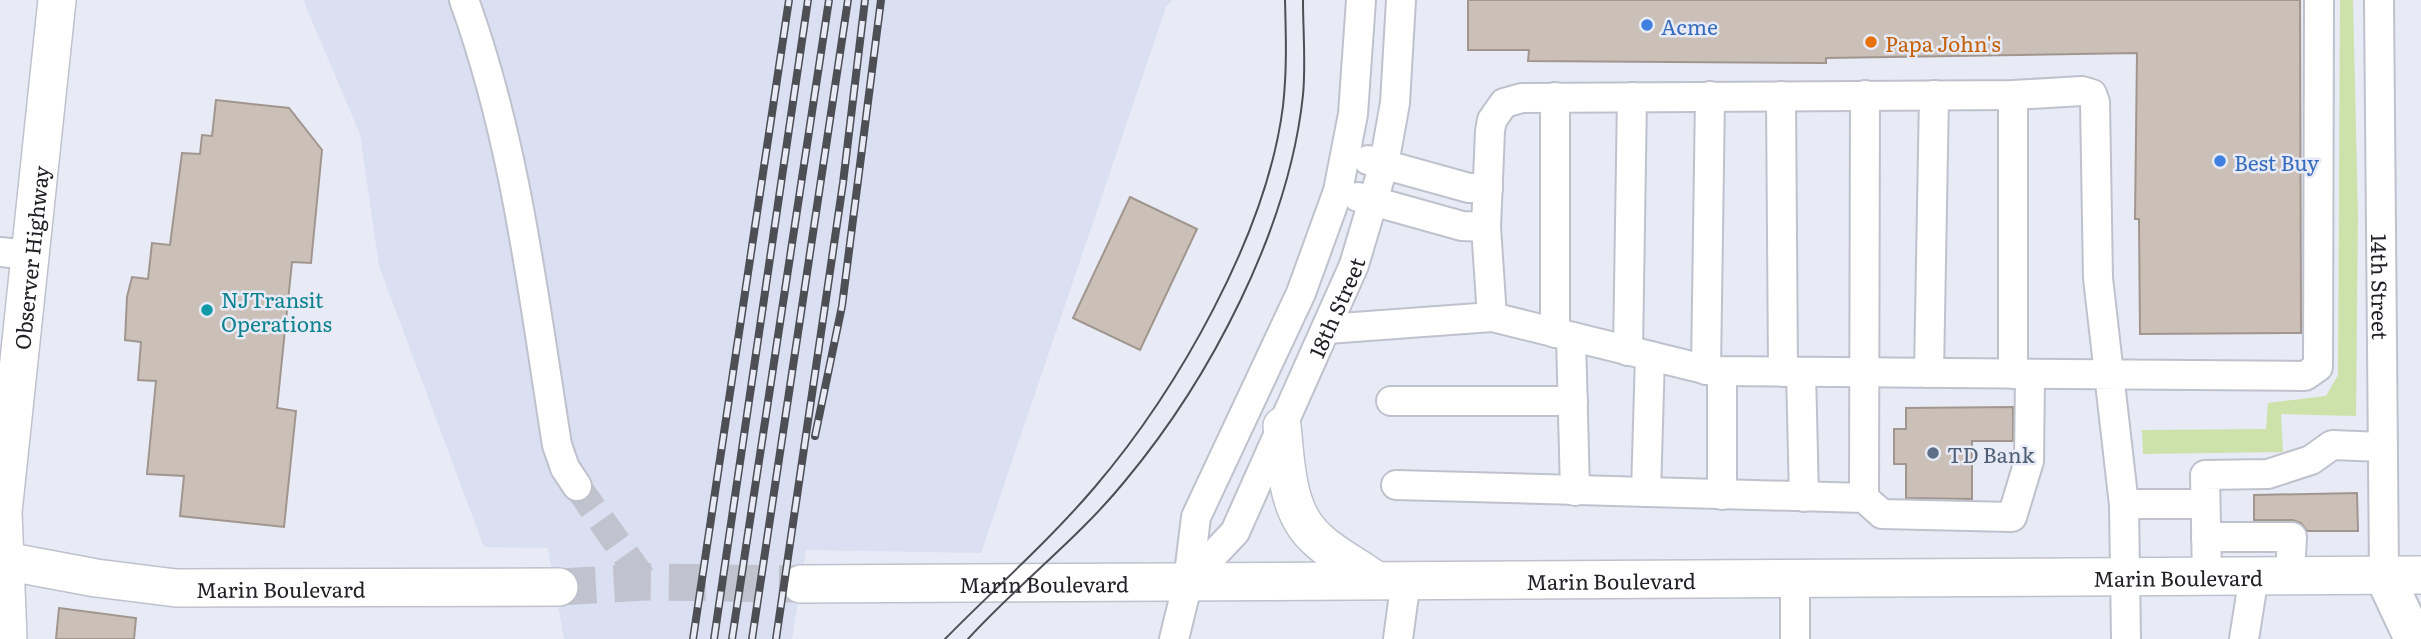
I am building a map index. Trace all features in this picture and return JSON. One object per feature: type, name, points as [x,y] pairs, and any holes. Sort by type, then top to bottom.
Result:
[{"type":"highway","points":[[2403,575],[2414,639]]},
{"type":"main road","name":"Observer Highway","points":[[8,639],[3,512],[15,253],[57,0]]},
{"type":"main road","points":[[1282,426],[1290,490],[1307,527],[1316,539],[1390,580]]},
{"type":"main road","name":"Marin Boulevard","points":[[5,561],[96,578],[176,588],[558,586]]},
{"type":"main road","name":"Marin Boulevard","points":[[801,584],[2403,575]]},
{"type":"street","points":[[464,0],[491,79],[508,145],[557,444],[565,468],[577,486]]},
{"type":"street","name":"18th Street","points":[[1174,639],[1188,582],[1196,517],[1301,293],[1338,191],[1357,78],[1361,0]]},
{"type":"street","name":"18th Street","points":[[1188,582],[1235,532],[1354,265],[1384,164],[1395,103],[1401,0]]},
{"type":"street","points":[[1327,329],[1492,317],[1714,371],[2305,376],[2318,367],[2319,0]]},
{"type":"street","name":"14th Street","points":[[2379,0],[2383,447],[2403,575]]},
{"type":"street","points":[[1492,317],[1486,227],[1490,131],[1497,111],[1512,99],[2013,95],[2082,91],[2092,94],[2095,102],[2098,278],[2124,504],[2126,639]]},
{"type":"street","points":[[1864,499],[1865,95]]},
{"type":"street","points":[[1929,373],[1934,95]]},
{"type":"street","points":[[1396,485],[1864,499],[1882,514],[2012,517],[2029,461],[2022,374],[2013,95]]},
{"type":"street","points":[[1710,96],[1714,371],[1722,495]]},
{"type":"street","points":[[1781,96],[1792,372],[1804,497]]},
{"type":"street","points":[[1555,97],[1563,335],[1573,401],[1575,491]]},
{"type":"street","points":[[1632,97],[1639,354],[1646,492]]},
{"type":"street","points":[[1346,154],[1469,188],[1488,188]]},
{"type":"street","points":[[1338,191],[1462,226],[1486,227]]},
{"type":"street","points":[[1391,401],[1573,401]]},
{"type":"street","points":[[2207,577],[2205,475],[2268,474],[2311,460],[2332,445],[2383,447]]},
{"type":"street","points":[[2124,504],[2205,504]]},
{"type":"street","points":[[2206,537],[2292,537],[2244,639]]},
{"type":"street","points":[[1390,580],[1398,639]]},
{"type":"street","points":[[1795,580],[1795,639]]},
{"type":"shaded area","points":[[303,0],[1172,0],[1166,7],[981,553],[806,550],[792,639],[564,639],[548,548],[484,547],[379,266],[360,134]]},
{"type":"green space","points":[[2340,0],[2353,0],[2358,216],[2356,416],[2281,414],[2283,452],[2143,454],[2142,430],[2266,429],[2268,403],[2326,396],[2338,375]]},
{"type":"building","points":[[1468,0],[2300,0],[2301,333],[2140,334],[2139,219],[2135,219],[2137,53],[1826,58],[1826,63],[1528,61],[1529,50],[1468,50]]},
{"type":"building","name":"NJTransit Operations","points":[[216,100],[289,108],[322,150],[311,263],[292,262],[277,408],[296,411],[284,527],[180,516],[184,476],[147,474],[156,381],[138,380],[141,342],[125,340],[127,297],[132,277],[148,279],[152,243],[170,245],[182,153],[200,154],[202,135],[212,136]]},
{"type":"building","points":[[1130,197],[1197,229],[1140,350],[1073,318]]},
{"type":"building","name":"TD Bank","points":[[2013,407],[2013,441],[1972,441],[1972,499],[1906,498],[1906,464],[1894,464],[1894,429],[1906,429],[1906,408]]},
{"type":"building","points":[[2357,493],[2358,531],[2307,531],[2301,523],[2293,520],[2254,520],[2254,495]]},
{"type":"building","points":[[59,608],[136,618],[134,639],[56,639]]},
{"type":"tunnel","points":[[577,486],[645,582]]},
{"type":"tunnel","points":[[559,587],[645,582],[801,584]]},
{"type":"tram line","points":[[945,639],[1040,546],[1094,488],[1156,405],[1214,309],[1238,258],[1274,155],[1284,93],[1285,0]]},
{"type":"tram line","points":[[968,639],[1088,522],[1125,481],[1187,396],[1241,300],[1281,198],[1295,146],[1304,83],[1303,0]]},
{"type":"railway","points":[[693,639],[789,0]]},
{"type":"railway","points":[[714,639],[808,0]]},
{"type":"railway","points":[[732,639],[829,0]]},
{"type":"railway","points":[[752,639],[848,0]]},
{"type":"railway","points":[[776,639],[843,183],[865,0]]},
{"type":"railway","points":[[815,436],[842,306],[881,0]]},
{"type":"place","name":"Acme","points":[[1647,25]]},
{"type":"place","name":"Papa John's","points":[[1871,42]]},
{"type":"place","name":"Best Buy","points":[[2220,161]]},
{"type":"place","name":"NJTransit Operations","points":[[207,310]]},
{"type":"place","name":"TD Bank","points":[[1933,453]]}]
